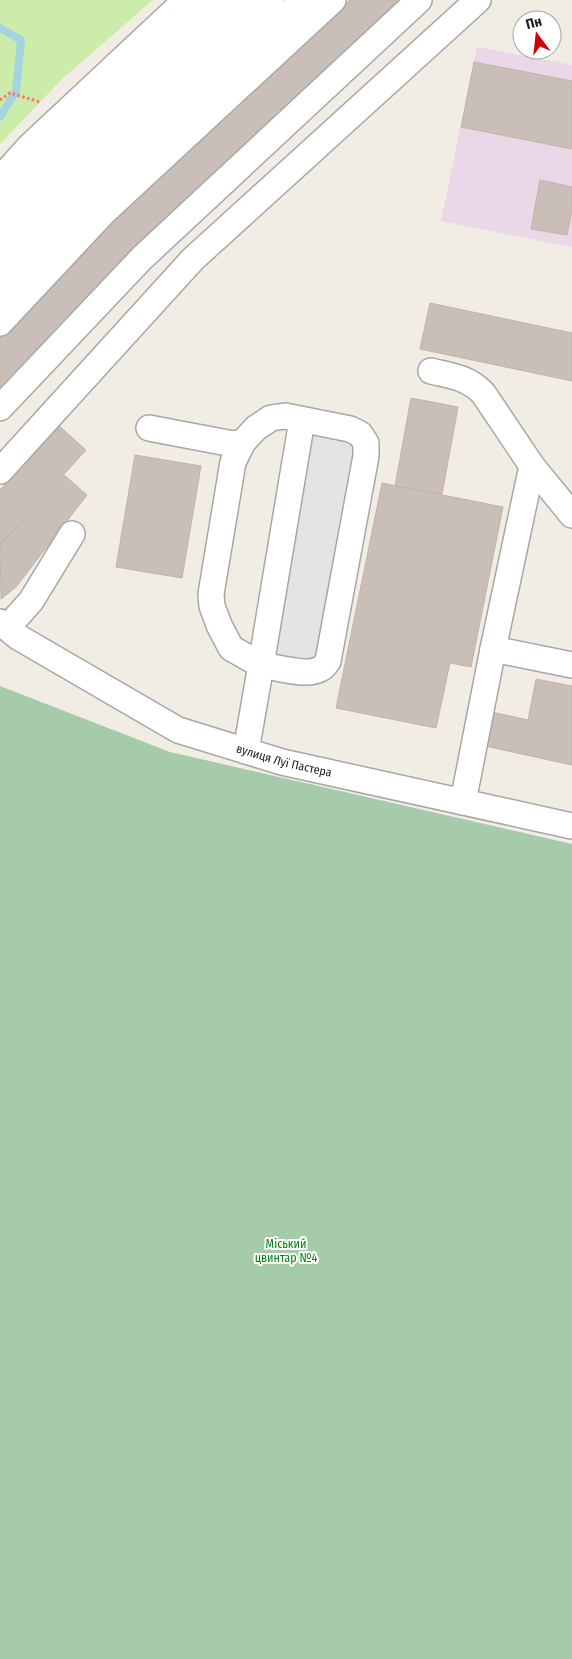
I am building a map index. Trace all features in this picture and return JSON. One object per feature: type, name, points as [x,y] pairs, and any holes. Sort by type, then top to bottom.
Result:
[{"type":"street","points":[[0,179],[30,146],[186,0]]},
{"type":"street","points":[[0,208],[46,158],[215,0]]},
{"type":"street","points":[[0,236],[60,173],[244,0]]},
{"type":"street","points":[[0,264],[76,184],[271,0]]},
{"type":"street","points":[[0,293],[90,197],[303,0]]},
{"type":"street","points":[[0,322],[104,212],[333,0]]},
{"type":"street","points":[[0,408],[142,258],[418,0]]},
{"type":"street","points":[[0,471],[194,259],[478,0]]},
{"type":"street","points":[[430,371],[461,378],[473,383],[483,393],[532,466],[572,515]]},
{"type":"street","points":[[285,416],[302,420],[350,429],[360,434],[366,443],[366,456],[328,661],[321,669],[312,672],[261,665],[231,648],[219,625],[212,606],[211,594],[232,462],[243,442],[256,428],[271,418],[285,416]]},
{"type":"street","points":[[246,751],[302,420]]},
{"type":"street","points":[[149,428],[233,444],[243,442]]},
{"type":"street","points":[[463,802],[532,466]]},
{"type":"street","points":[[9,629],[32,601],[72,534]]},
{"type":"street","name":"вулиця Луї Пастера","points":[[9,629],[178,730],[282,762],[572,826]]},
{"type":"street","points":[[493,649],[572,665]]},
{"type":"path","points":[[0,100],[10,93],[21,95]]},
{"type":"shaded area","points":[[477,47],[512,54],[512,60],[546,60],[572,65],[572,247],[441,221]]},
{"type":"shaded area","points":[[302,420],[360,434],[328,661],[261,665]]},
{"type":"green space","points":[[0,0],[153,0],[63,78],[0,144]]},
{"type":"green space","name":"Міський цвинтар №4","points":[[0,686],[170,752],[572,844],[572,1659],[0,1659]]},
{"type":"building","points":[[350,0],[401,0],[130,251],[0,390],[0,338],[106,226]]},
{"type":"building","points":[[474,62],[572,81],[572,149],[461,127]]},
{"type":"building","points":[[540,180],[572,187],[572,210],[567,235],[531,229]]},
{"type":"building","points":[[430,303],[572,333],[572,381],[420,349]]},
{"type":"building","points":[[411,398],[458,407],[442,494],[395,486]]},
{"type":"building","points":[[58,425],[86,450],[0,545],[0,490]]},
{"type":"building","points":[[135,455],[201,466],[182,578],[116,567]]},
{"type":"building","points":[[64,475],[87,495],[16,587],[1,599],[0,545]]},
{"type":"building","points":[[382,483],[503,507],[471,667],[450,663],[436,728],[336,708]]},
{"type":"building","points":[[536,679],[572,686],[572,765],[485,746],[492,712],[528,720]]},
{"type":"waterway","points":[[0,28],[21,40],[16,91],[0,117]]}]
